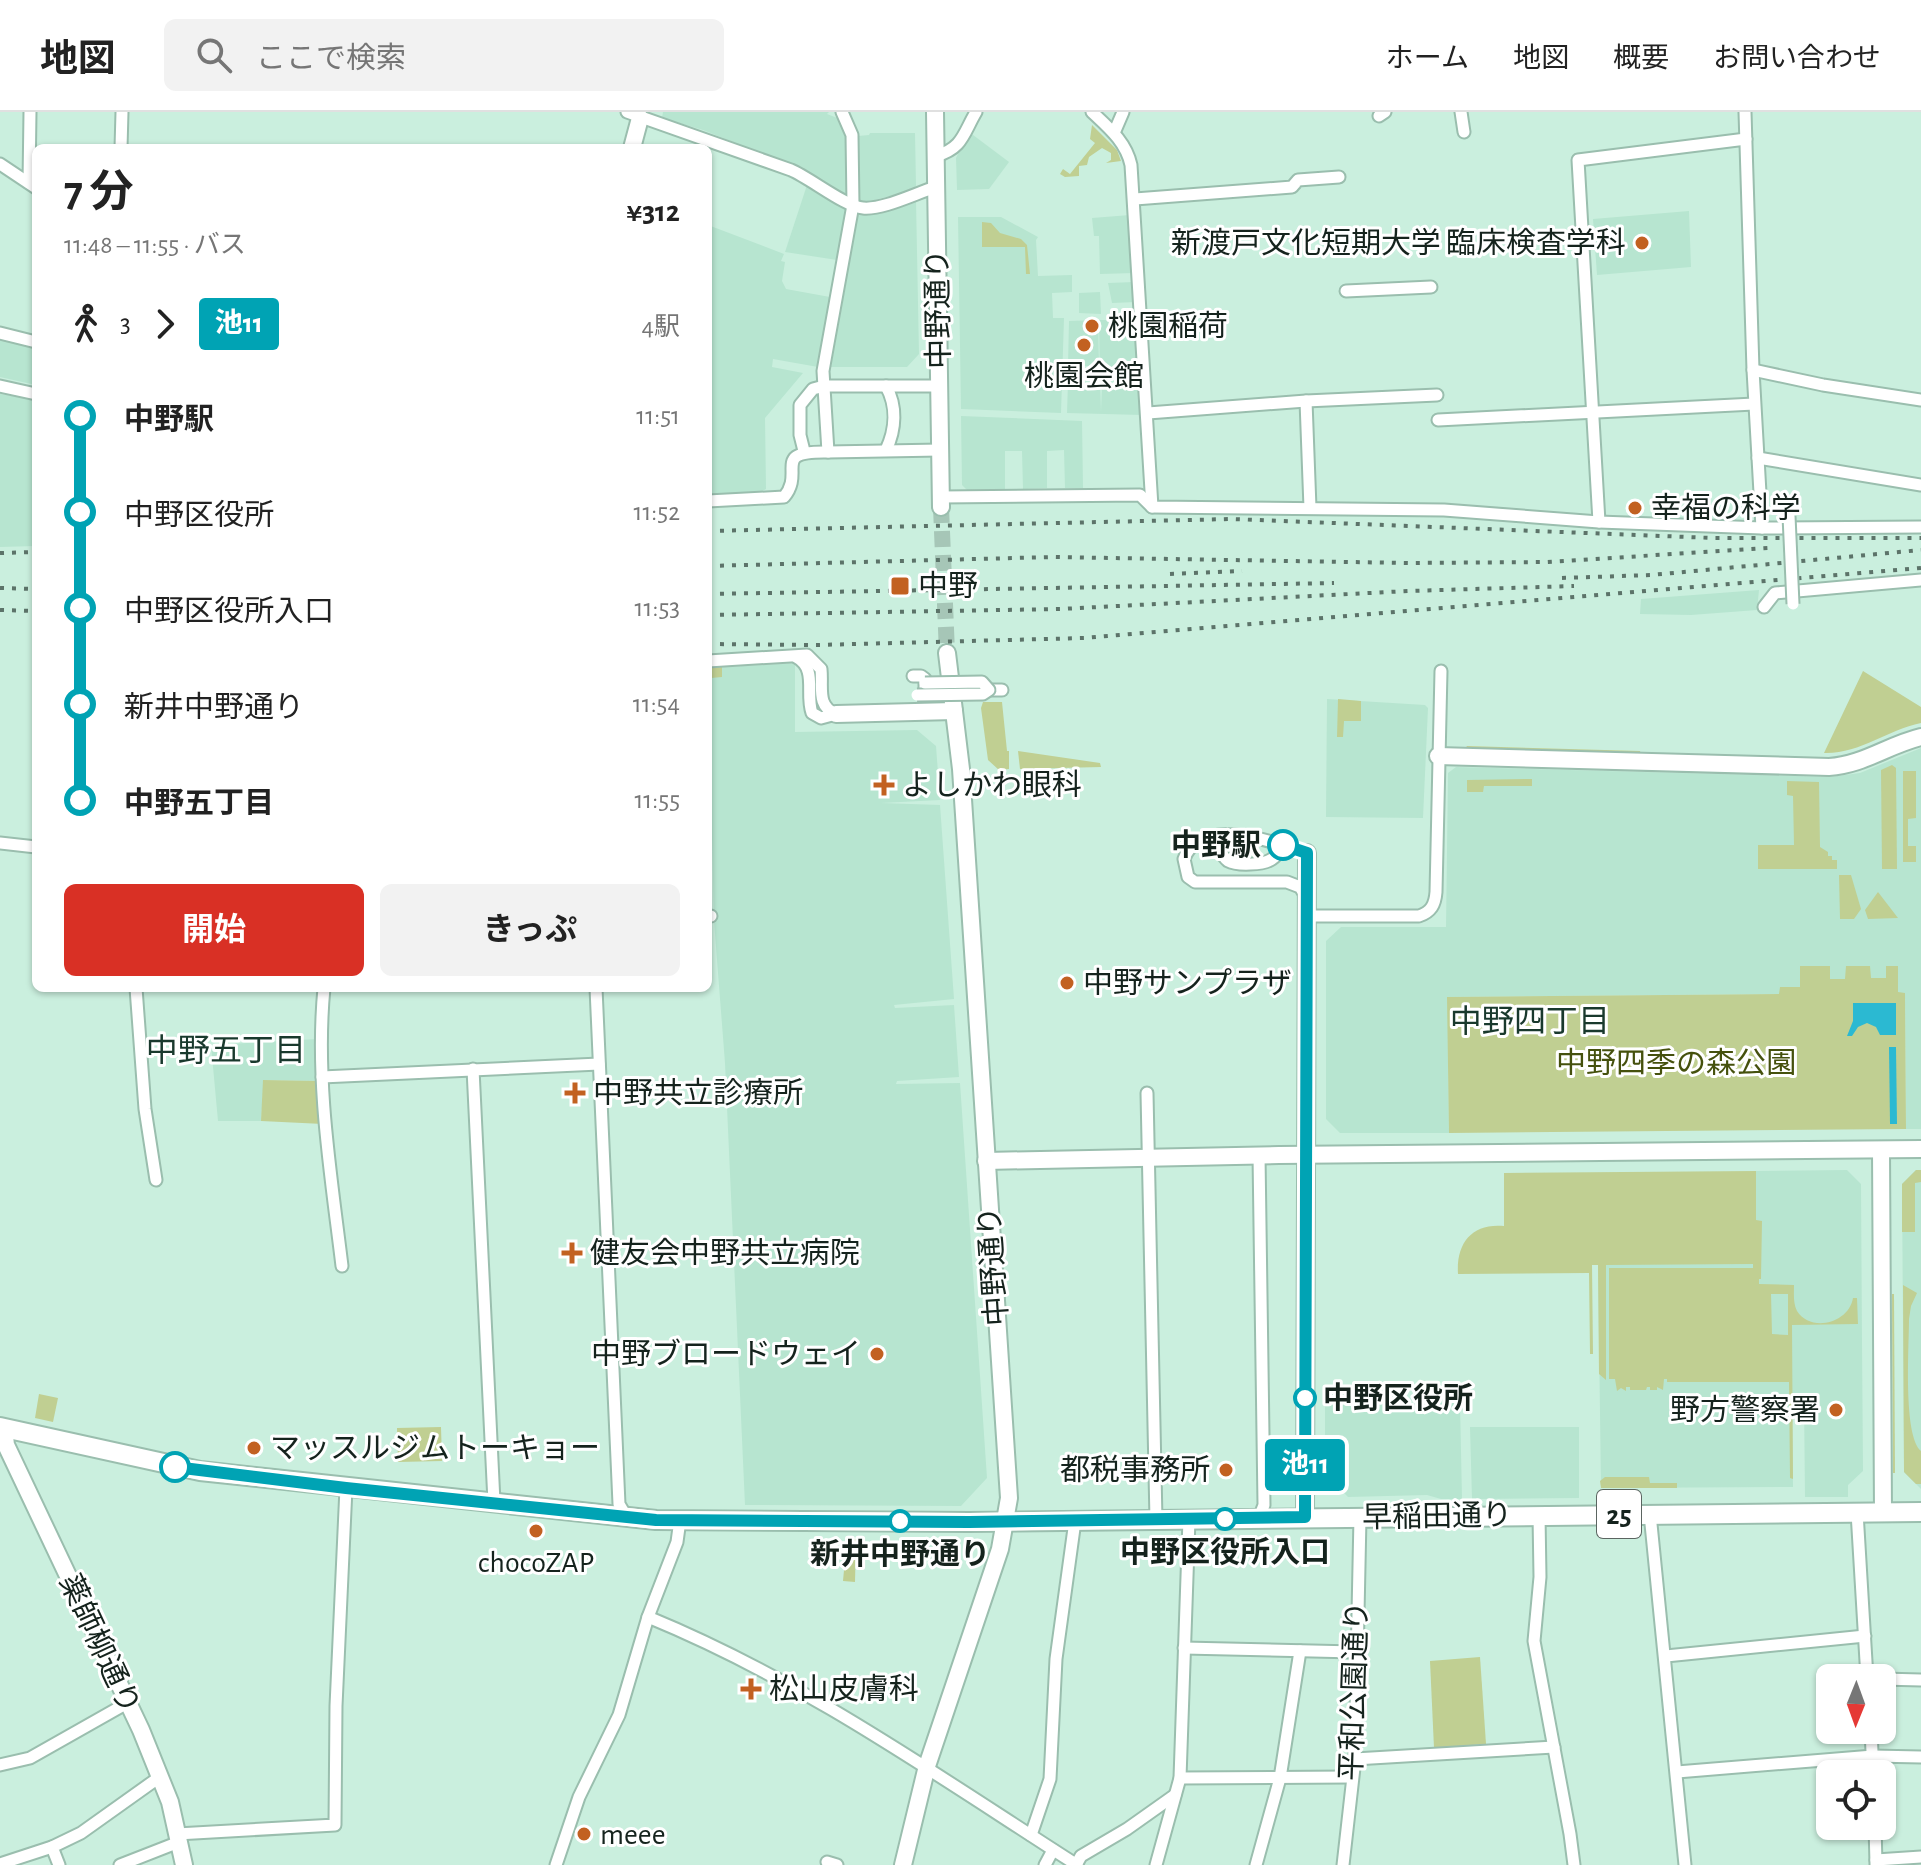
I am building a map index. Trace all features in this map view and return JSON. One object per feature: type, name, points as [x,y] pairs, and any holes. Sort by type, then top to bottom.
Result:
[{"type":"main road","name":"早稲田通り","points":[[2,1427],[175,1467],[346,1488],[680,1520],[1006,1522],[1921,1512]]},
{"type":"street","points":[[30,112],[32,186]]},
{"type":"street","points":[[121,144],[122,112]]},
{"type":"street","points":[[828,452],[823,371],[853,205],[852,135],[842,112]]},
{"type":"street","name":"中野通り","points":[[935,112],[941,502]]},
{"type":"street","points":[[936,156],[956,148],[976,112]]},
{"type":"street","points":[[1092,112],[1114,133],[1129,156],[1135,199],[1152,507]]},
{"type":"street","points":[[1114,133],[1123,112]]},
{"type":"street","points":[[1461,112],[1464,132]]},
{"type":"street","points":[[1745,112],[1754,404],[1762,528]]},
{"type":"street","points":[[632,144],[636,114],[807,177],[862,208],[878,206],[936,187]]},
{"type":"street","points":[[1599,522],[1578,160],[1746,139]]},
{"type":"street","points":[[0,164],[32,186]]},
{"type":"street","points":[[1135,199],[1292,187],[1298,180],[1339,177]]},
{"type":"street","points":[[1346,291],[1431,287]]},
{"type":"street","points":[[0,333],[32,341]]},
{"type":"street","points":[[1753,370],[1823,385],[1921,400]]},
{"type":"street","points":[[0,386],[32,393]]},
{"type":"street","points":[[804,451],[800,435],[800,405],[813,389],[824,386],[939,386]]},
{"type":"street","points":[[886,386],[893,400],[894,434],[886,450]]},
{"type":"street","points":[[1148,413],[1437,395]]},
{"type":"street","points":[[1306,401],[1310,508]]},
{"type":"street","points":[[1438,420],[1754,404]]},
{"type":"street","points":[[712,501],[784,497],[790,489],[794,457],[804,451],[940,450]]},
{"type":"street","points":[[1758,458],[1921,485]]},
{"type":"street","points":[[941,502],[1140,495],[1152,507],[1444,510],[1599,522],[1762,528],[1921,527]]},
{"type":"street","points":[[1789,516],[1793,604]]},
{"type":"street","points":[[1764,607],[1775,593],[1921,580]]},
{"type":"street","name":"中野通り","points":[[903,1865],[927,1766],[1000,1549],[1009,1498],[966,839],[947,653]]},
{"type":"street","points":[[712,661],[807,655],[819,665],[822,674],[822,704],[836,714],[954,711]]},
{"type":"street","points":[[1307,907],[1419,916],[1430,910],[1436,892],[1441,671]]},
{"type":"street","points":[[920,686],[983,694],[995,690]]},
{"type":"street","points":[[1438,756],[1829,767],[1866,760],[1898,744],[1921,737]]},
{"type":"street","points":[[1305,1517],[1305,1155],[1307,907],[1307,853],[1247,836],[1208,836],[1194,844],[1186,854],[1184,870],[1188,877],[1204,883],[1295,884],[1307,907]]},
{"type":"street","points":[[1208,836],[1213,838],[1229,861],[1236,863],[1265,863],[1274,858],[1284,845]]},
{"type":"street","points":[[0,843],[32,847]]},
{"type":"street","points":[[136,992],[145,1109],[156,1180]]},
{"type":"street","points":[[324,992],[322,1077],[342,1266]]},
{"type":"street","points":[[596,992],[619,1504],[626,1516]]},
{"type":"street","points":[[322,1077],[599,1064]]},
{"type":"street","points":[[473,1069],[494,1502]]},
{"type":"street","points":[[1147,1093],[1156,1520]]},
{"type":"street","points":[[986,1161],[1259,1155],[1921,1149]]},
{"type":"street","points":[[1881,1150],[1883,1512]]},
{"type":"street","points":[[1259,1155],[1264,1505],[1259,1518]]},
{"type":"street","name":"薬師柳通り","points":[[2,1427],[6,1445],[129,1702],[161,1776],[184,1865]]},
{"type":"street","points":[[120,1865],[178,1838],[335,1825],[336,1706],[346,1488]]},
{"type":"street","points":[[1857,1512],[1866,1664]]},
{"type":"street","points":[[1650,1514],[1685,1865]]},
{"type":"street","points":[[1539,1515],[1540,1577],[1534,1641],[1574,1865]]},
{"type":"street","name":"平和公園通り","points":[[1343,1865],[1355,1759],[1360,1517]]},
{"type":"street","points":[[1171,1865],[1157,1864],[1180,1778],[1189,1519]]},
{"type":"street","points":[[556,1865],[579,1797],[619,1715],[648,1617],[677,1542],[680,1520]]},
{"type":"street","points":[[1031,1835],[1050,1779],[1056,1659],[1075,1521]]},
{"type":"street","points":[[648,1617],[706,1641],[787,1683],[927,1766],[1076,1865],[1081,1856],[1175,1795]]},
{"type":"street","points":[[1666,1656],[1865,1636]]},
{"type":"street","points":[[1184,1648],[1355,1652]]},
{"type":"street","points":[[1256,1865],[1280,1778],[1300,1651]]},
{"type":"street","points":[[1896,1679],[1921,1680]]},
{"type":"street","points":[[0,1765],[30,1758],[65,1741],[129,1702]]},
{"type":"street","points":[[1872,1744],[1873,1760]]},
{"type":"street","points":[[1355,1759],[1554,1747]]},
{"type":"street","points":[[1677,1772],[1873,1756],[1921,1757]]},
{"type":"street","points":[[0,1864],[52,1847],[81,1833],[161,1776]]},
{"type":"street","points":[[1180,1778],[1352,1777]]},
{"type":"street","points":[[579,1797],[593,1803]]},
{"type":"street","points":[[1875,1840],[1876,1862],[1921,1857]]},
{"type":"street","points":[[52,1847],[59,1865]]},
{"type":"street","points":[[1045,1865],[1053,1850]]},
{"type":"shaded area","points":[[663,112],[829,112],[827,114],[840,119],[847,133],[848,194],[844,196],[805,171],[703,130],[662,118]]},
{"type":"shaded area","points":[[969,132],[1009,162],[989,189],[957,190],[956,158]]},
{"type":"shaded area","points":[[915,133],[916,186],[909,191],[863,203],[858,200],[858,136]]},
{"type":"shaded area","points":[[808,182],[846,206],[837,260],[785,252]]},
{"type":"shaded area","points":[[916,200],[919,354],[907,367],[831,367],[858,215]]},
{"type":"shaded area","name":"新渡戸文化短期大学 臨床検査学科","points":[[1689,211],[1691,267],[1597,275],[1593,219]]},
{"type":"shaded area","points":[[1130,215],[1135,273],[1100,274],[1099,236],[1094,236],[1092,218]]},
{"type":"shaded area","points":[[958,217],[1001,217],[1038,237],[1038,276],[1072,275],[1072,292],[1052,293],[1053,318],[1064,318],[1061,413],[961,409]]},
{"type":"shaded area","points":[[712,227],[784,254],[781,261],[785,262],[782,281],[786,289],[830,297],[818,367],[773,359],[772,367],[803,373],[765,418],[766,489],[755,495],[712,497]]},
{"type":"shaded area","points":[[1135,282],[1136,302],[1112,303],[1108,283]]},
{"type":"shaded area","points":[[1100,292],[1101,314],[1079,313],[1079,293]]},
{"type":"shaded area","name":"桃園会館","points":[[1098,320],[1099,366],[1068,366],[1069,321]]},
{"type":"shaded area","points":[[1099,320],[1137,320],[1141,381],[1100,381]]},
{"type":"shaded area","points":[[0,337],[32,344],[32,384],[0,377]]},
{"type":"shaded area","points":[[1068,382],[1100,382],[1101,412],[1102,385],[1139,385],[1142,415],[1067,413]]},
{"type":"shaded area","points":[[0,394],[32,399],[32,546],[0,547]]},
{"type":"shaded area","points":[[961,416],[1082,421],[1083,488],[1065,488],[1064,450],[1047,451],[1047,488],[1023,489],[1022,451],[1005,451],[1005,489],[967,490],[962,485]]},
{"type":"shaded area","points":[[1759,590],[1757,610],[1691,615],[1640,614],[1641,599]]},
{"type":"shaded area","points":[[795,663],[795,732],[917,730],[936,746],[940,800],[881,803],[940,805],[954,999],[894,1005],[895,1008],[954,1005],[959,1077],[897,1081],[896,1084],[960,1083],[987,1478],[961,1506],[745,1505],[725,1063],[714,921],[712,668]]},
{"type":"shaded area","points":[[1327,699],[1425,705],[1428,708],[1423,818],[1326,817]]},
{"type":"shaded area","points":[[1921,748],[1921,1129],[1906,1129],[1905,993],[1448,997],[1449,1133],[1340,1133],[1326,1119],[1326,941],[1341,927],[1446,927],[1448,773],[1456,767],[1830,777],[1860,773]]},
{"type":"shaded area","points":[[318,1039],[319,1081],[264,1080],[261,1121],[218,1121],[211,1045]]},
{"type":"shaded area","points":[[1847,1170],[1861,1184],[1863,1471],[1848,1485],[1848,1497],[1805,1497],[1804,1400],[1792,1400],[1793,1487],[1601,1488],[1598,1264],[1756,1264],[1756,1171]]},
{"type":"shaded area","points":[[1916,1170],[1921,1170],[1921,1489],[1904,1472],[1902,1184]]},
{"type":"shaded area","points":[[1460,1403],[1462,1499],[1427,1495],[1348,1497],[1325,1473],[1325,1405]]},
{"type":"shaded area","points":[[1470,1427],[1579,1427],[1579,1498],[1472,1499]]},
{"type":"green space","points":[[1092,125],[1117,150],[1121,161],[1106,163],[1111,160],[1111,153],[1102,148],[1089,157],[1087,165],[1079,166],[1079,176],[1065,177],[1060,174],[1063,169],[1070,174],[1095,143],[1090,139]]},
{"type":"green space","points":[[982,222],[991,223],[1000,233],[1021,239],[1027,245],[1030,274],[1026,274],[1025,247],[982,247]]},
{"type":"green space","points":[[722,665],[722,677],[712,678],[712,667]]},
{"type":"green space","points":[[1863,671],[1921,707],[1921,723],[1850,750],[1824,753]]},
{"type":"green space","points":[[1338,699],[1361,701],[1361,721],[1344,721],[1343,737],[1337,737]]},
{"type":"green space","points":[[983,702],[1002,702],[1009,769],[999,770],[988,760],[981,708]]},
{"type":"green space","points":[[1467,746],[1640,751],[1641,754],[1465,749]]},
{"type":"green space","points":[[1018,751],[1100,763],[1101,767],[1020,769]]},
{"type":"green space","points":[[1892,765],[1896,768],[1897,869],[1882,869],[1881,770]]},
{"type":"green space","points":[[1903,771],[1916,771],[1916,818],[1908,819],[1908,846],[1916,846],[1916,862],[1903,862]]},
{"type":"green space","points":[[1532,779],[1532,786],[1484,786],[1483,792],[1467,792],[1467,780]]},
{"type":"green space","points":[[1787,781],[1819,782],[1820,847],[1832,856],[1832,860],[1837,860],[1837,869],[1758,869],[1758,845],[1794,845],[1793,796],[1787,795]]},
{"type":"green space","points":[[1839,875],[1851,875],[1861,909],[1854,919],[1840,919]]},
{"type":"green space","points":[[1878,892],[1898,918],[1868,919],[1865,910]]},
{"type":"green space","name":"中野四季の森公園","points":[[1800,966],[1830,966],[1830,979],[1845,979],[1846,966],[1870,966],[1871,978],[1886,978],[1886,966],[1898,966],[1898,992],[1905,993],[1906,1129],[1449,1133],[1447,997],[1779,994],[1780,987],[1800,987]]},
{"type":"green space","points":[[263,1080],[319,1081],[323,1124],[261,1121]]},
{"type":"green space","points":[[1916,1170],[1921,1170],[1921,1182],[1915,1183],[1915,1232],[1902,1232],[1902,1184]]},
{"type":"green space","points":[[1756,1171],[1756,1220],[1762,1221],[1759,1284],[1794,1285],[1797,1311],[1811,1322],[1837,1319],[1845,1314],[1853,1298],[1857,1298],[1858,1324],[1792,1325],[1793,1479],[1790,1478],[1789,1382],[1667,1382],[1664,1379],[1663,1390],[1647,1387],[1646,1390],[1630,1390],[1626,1387],[1626,1391],[1621,1388],[1617,1391],[1615,1379],[1609,1379],[1609,1268],[1753,1268],[1753,1264],[1606,1265],[1606,1380],[1599,1374],[1598,1265],[1592,1265],[1593,1354],[1590,1354],[1589,1273],[1458,1274],[1460,1253],[1468,1237],[1483,1228],[1504,1226],[1504,1173]],"holes":[[[1771,1294],[1788,1294],[1788,1335],[1772,1334]]]},
{"type":"green space","points":[[1903,1285],[1917,1293],[1909,1319],[1908,1390],[1912,1428],[1921,1451],[1921,1484],[1916,1484],[1904,1472]]},
{"type":"green space","points":[[1894,1294],[1895,1473],[1893,1473]]},
{"type":"green space","points":[[39,1394],[58,1398],[53,1422],[35,1418]]},
{"type":"green space","points":[[441,1427],[442,1461],[398,1462],[397,1428]]},
{"type":"green space","points":[[1605,1477],[1649,1477],[1650,1483],[1677,1483],[1677,1488],[1601,1488],[1600,1481]]},
{"type":"green space","points":[[847,1538],[856,1539],[855,1582],[843,1581]]},
{"type":"green space","points":[[1480,1657],[1486,1744],[1434,1748],[1430,1661]]},
{"type":"water","points":[[1853,1003],[1896,1003],[1896,1035],[1880,1035],[1876,1027],[1867,1023],[1858,1027],[1852,1036],[1847,1036],[1853,1021]]},
{"type":"water","points":[[1889,1047],[1896,1047],[1897,1124],[1890,1124]]},
{"type":"tunnel","points":[[941,507],[947,653]]},
{"type":"railway","points":[[712,531],[1232,519],[1713,538],[1921,538]]},
{"type":"railway","points":[[712,566],[1053,557],[1408,563],[1547,562],[1768,548]]},
{"type":"railway","points":[[1562,578],[1651,575],[1921,550]]},
{"type":"railway","points":[[0,553],[32,552]]},
{"type":"railway","points":[[712,644],[817,645],[1084,638],[1921,568]]},
{"type":"railway","points":[[1170,574],[1242,571]]},
{"type":"railway","points":[[712,594],[1334,583]]},
{"type":"railway","points":[[712,615],[1060,609],[1408,591],[1574,586]]},
{"type":"railway","points":[[0,588],[32,589]]},
{"type":"railway","points":[[0,610],[32,611]]},
{"type":"bus line","name":"池11","points":[[175,1467],[406,1495],[656,1520],[969,1522],[1305,1517],[1307,853],[1283,845]]},
{"type":"place","name":"新渡戸文化短期大学 臨床検査学科","points":[[1642,243]]},
{"type":"place","name":"桃園稲荷","points":[[1092,326]]},
{"type":"place","name":"桃園会館","points":[[1084,345]]},
{"type":"place","name":"幸福の科学","points":[[1635,508]]},
{"type":"place","name":"中野","points":[[900,586]]},
{"type":"place","name":"よしかわ眼科","points":[[884,785]]},
{"type":"place","name":"中野駅","points":[[1283,845]]},
{"type":"place","name":"中野サンプラザ","points":[[1067,983]]},
{"type":"place","name":"中野共立診療所","points":[[575,1093]]},
{"type":"place","name":"健友会中野共立病院","points":[[572,1253]]},
{"type":"place","name":"中野ブロードウェイ","points":[[877,1354]]},
{"type":"place","name":"中野区役所","points":[[1305,1398]]},
{"type":"place","name":"野方警察署","points":[[1836,1410]]},
{"type":"place","name":"マッスルジムトーキョー","points":[[254,1448]]},
{"type":"place","name":"都税事務所","points":[[1226,1470]]},
{"type":"place","name":"中野区役所入口","points":[[1225,1519]]},
{"type":"place","name":"新井中野通り","points":[[900,1521]]},
{"type":"place","name":"chocoZAP","points":[[536,1531]]},
{"type":"place","name":"松山皮膚科","points":[[751,1689]]},
{"type":"place","name":"meee","points":[[584,1834]]},
{"type":"district","name":"中野四丁目","points":[[1530,1021]]},
{"type":"district","name":"中野五丁目","points":[[226,1050]]}]
